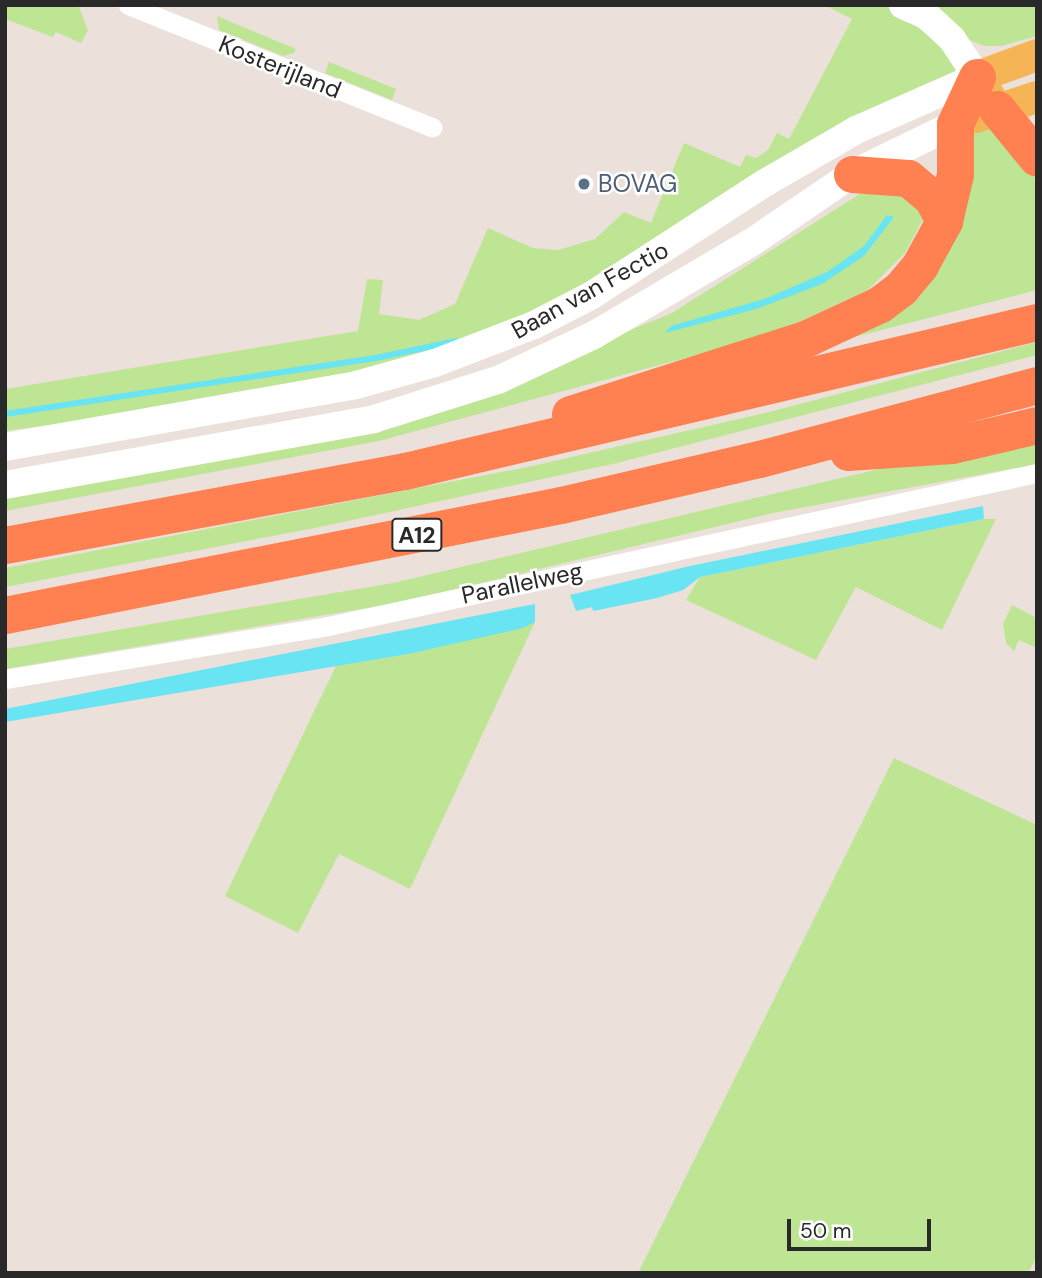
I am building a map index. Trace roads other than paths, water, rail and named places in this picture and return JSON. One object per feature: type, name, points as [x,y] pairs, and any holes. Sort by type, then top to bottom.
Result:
[{"type":"highway","points":[[405,471],[673,377],[805,339],[848,320],[901,288],[920,265],[944,221],[955,174],[955,124],[977,77]]},
{"type":"highway","points":[[997,109],[1037,158]]},
{"type":"highway","points":[[852,174],[908,178],[932,198],[944,221]]},
{"type":"highway","points":[[5,545],[405,471],[1037,322]]},
{"type":"highway","name":"A12","points":[[5,615],[360,547],[759,458],[1037,385]]},
{"type":"highway","name":"A12","points":[[759,458],[952,445],[1037,425]]},
{"type":"main road","points":[[903,5],[926,15],[952,39],[997,109]]},
{"type":"main road","points":[[977,77],[1037,55]]},
{"type":"main road","name":"Baan van Fectio","points":[[5,447],[295,398],[475,349],[592,295],[763,184],[856,130],[977,77]]},
{"type":"main road","points":[[955,124],[1037,97]]},
{"type":"main road","name":"Baan van Fectio","points":[[5,485],[374,419],[498,380],[550,360],[671,292],[852,174],[955,124]]},
{"type":"street","name":"Kosterijland","points":[[128,5],[432,127]]},
{"type":"street","name":"Parallelweg","points":[[5,680],[328,626],[1037,473]]},
{"type":"water","points":[[887,215],[894,217],[864,256],[822,284],[756,309],[665,333],[671,326],[767,298],[827,272],[864,246]]},
{"type":"water","points":[[983,506],[984,519],[700,577],[683,590],[657,598],[593,611],[592,607],[576,611],[570,595],[690,566]]},
{"type":"water","points":[[535,604],[535,622],[523,628],[408,654],[5,722],[5,709]]},
{"type":"waterway","points":[[5,414],[376,358],[456,341]]},
{"type":"place","name":"BOVAG","points":[[584,184]]}]
